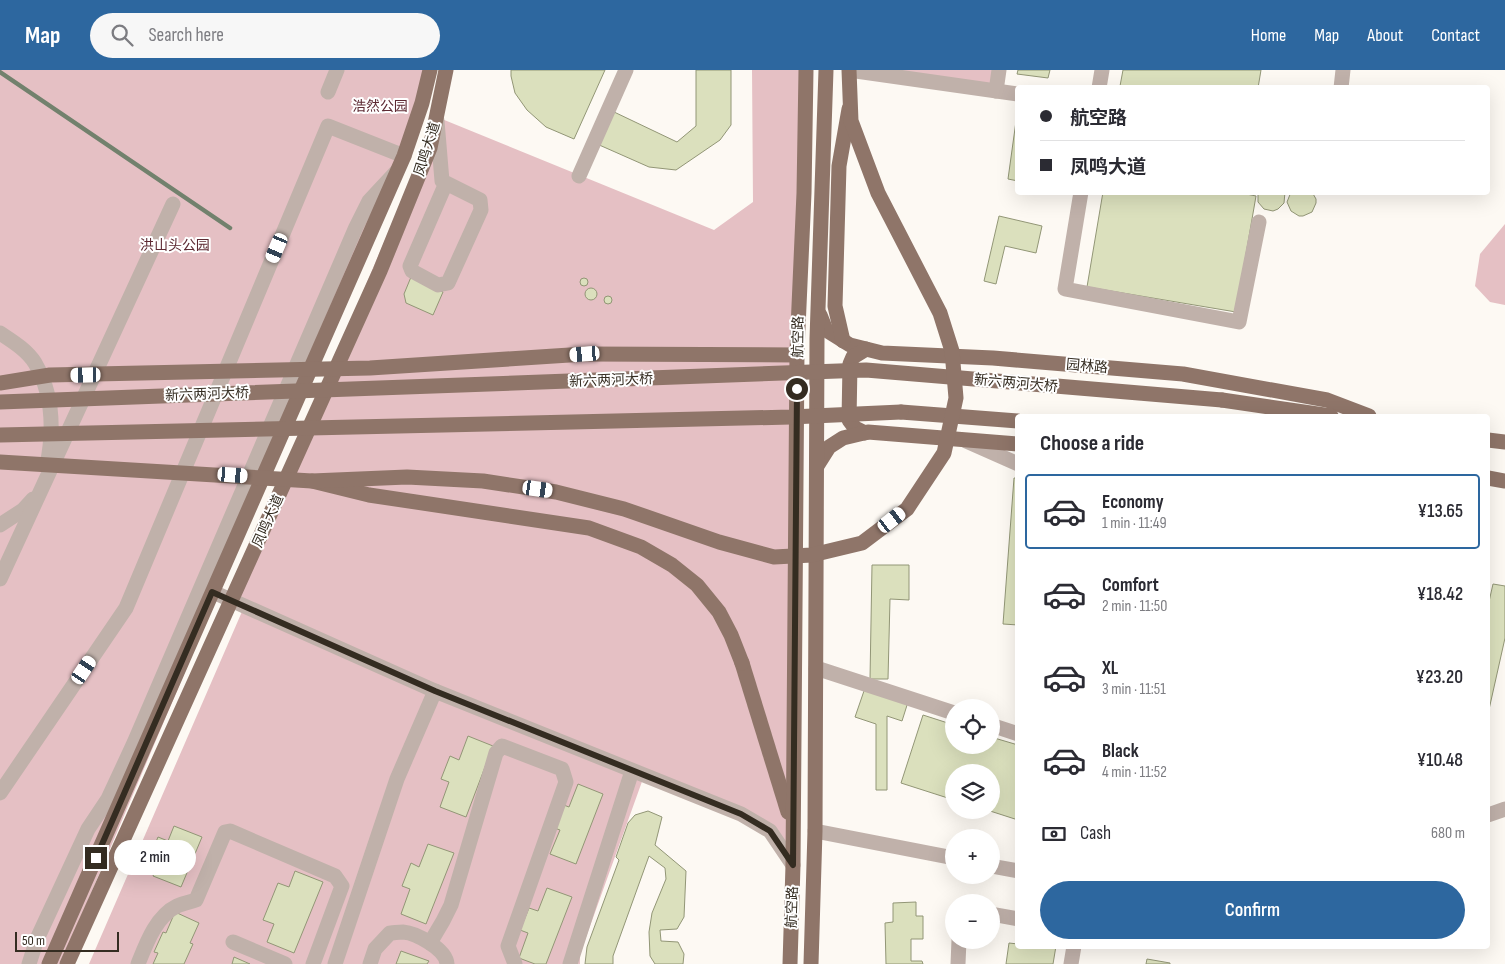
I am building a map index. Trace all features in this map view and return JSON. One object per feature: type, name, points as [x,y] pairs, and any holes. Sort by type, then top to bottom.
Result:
[{"type":"main road","name":"凤鸣大道","points":[[50,964],[404,156],[422,103],[430,70]]},
{"type":"main road","name":"凤鸣大道","points":[[67,964],[380,271],[430,148],[446,70]]},
{"type":"main road","name":"航空路","points":[[790,964],[793,865],[797,355],[804,193],[806,70]]},
{"type":"main road","name":"航空路","points":[[811,964],[816,831],[818,309],[826,70]]},
{"type":"main road","points":[[0,462],[312,481],[407,477],[483,481],[556,492],[624,509],[719,542],[774,557],[812,555],[862,544],[908,509],[944,453],[956,398],[952,351],[940,313],[875,184],[851,121],[849,70]]},
{"type":"main road","points":[[843,341],[835,306],[839,166],[856,70]]},
{"type":"main road","name":"园林路","points":[[818,309],[826,330],[850,345],[882,353],[993,358],[1184,374],[1327,400],[1364,414]]},
{"type":"main road","points":[[865,433],[855,428],[849,420],[850,364],[854,357],[866,349]]},
{"type":"main road","points":[[0,383],[50,376],[370,368],[585,354],[797,355]]},
{"type":"main road","name":"新六两河大桥","points":[[0,402],[866,370],[1222,400],[1317,414]]},
{"type":"main road","points":[[0,435],[791,417],[901,412],[1015,421]]},
{"type":"main road","points":[[817,466],[830,447],[843,438],[865,433],[1015,444]]},
{"type":"main road","points":[[1490,440],[1505,442]]},
{"type":"main road","points":[[1490,478],[1505,481]]},
{"type":"main road","points":[[312,481],[370,495],[589,528],[642,546],[672,565],[697,585],[719,612],[731,635],[742,663],[793,827]]},
{"type":"street","points":[[328,92],[337,70]]},
{"type":"street","points":[[579,176],[626,70]]},
{"type":"street","points":[[856,70],[1015,94]]},
{"type":"street","points":[[996,91],[999,70]]},
{"type":"street","points":[[1100,85],[1102,70]]},
{"type":"street","points":[[1341,85],[1342,70]]},
{"type":"street","points":[[437,118],[442,181],[446,183],[480,200],[481,210],[448,282],[438,285],[412,271],[410,266],[446,183]]},
{"type":"street","points":[[0,793],[126,608],[328,126],[404,156]]},
{"type":"street","points":[[29,964],[38,939],[88,829],[108,799],[134,743],[356,227],[369,201],[397,171]]},
{"type":"street","points":[[1081,195],[1065,289],[1239,322],[1259,222]]},
{"type":"street","points":[[0,579],[173,204]]},
{"type":"street","points":[[0,333],[15,343],[34,363],[46,392],[51,419],[50,447],[42,488],[23,510],[0,525]]},
{"type":"street","points":[[962,440],[1015,463]]},
{"type":"street","points":[[212,592],[435,691],[632,772],[741,814],[770,831],[793,865]]},
{"type":"street","points":[[816,668],[945,710]]},
{"type":"street","points":[[335,964],[398,780],[435,691]]},
{"type":"street","points":[[1000,728],[1015,733]]},
{"type":"street","points":[[430,943],[451,905],[496,753],[502,746],[562,769],[566,782],[508,946],[514,956],[515,964]]},
{"type":"street","points":[[570,964],[632,772]]},
{"type":"street","points":[[1490,814],[1505,809]]},
{"type":"street","points":[[138,964],[152,932],[170,911],[196,900],[225,832],[230,831],[336,876],[342,886],[313,964]]},
{"type":"street","points":[[816,831],[945,856]]},
{"type":"street","points":[[1000,868],[1015,870]]},
{"type":"street","points":[[1000,914],[1015,915]]},
{"type":"street","points":[[370,964],[375,949],[390,933],[405,932],[438,948],[446,959],[446,964]]},
{"type":"street","points":[[233,942],[285,964]]},
{"type":"street","points":[[958,964],[959,949]]},
{"type":"street","points":[[1071,964],[1074,949]]},
{"type":"green space","name":"洪山头公园","points":[[0,70],[426,70],[404,156],[61,964],[0,964]]},
{"type":"green space","points":[[752,70],[806,70],[793,865],[770,831],[644,776],[580,954],[580,964],[89,964],[244,607],[232,601],[437,117],[714,230],[753,202]]},
{"type":"green space","points":[[887,70],[999,70],[996,91]]},
{"type":"green space","points":[[1505,224],[1505,305],[1490,302],[1475,286],[1480,254]]},
{"type":"building","points":[[511,70],[605,70],[574,139],[546,127],[527,110],[515,93]]},
{"type":"building","points":[[696,70],[731,70],[731,125],[720,140],[676,170],[649,167],[597,144],[612,111],[677,142],[696,126]]},
{"type":"building","points":[[1018,70],[1050,70],[1048,78],[1017,74]]},
{"type":"building","points":[[1123,70],[1261,70],[1258,85],[1120,85]]},
{"type":"building","points":[[1015,128],[1015,180],[1008,179]]},
{"type":"building","points":[[1102,195],[1256,196],[1236,312],[1087,287]]},
{"type":"building","points":[[1258,195],[1285,195],[1284,203],[1273,211],[1264,209],[1258,202]]},
{"type":"building","points":[[1290,195],[1314,195],[1316,199],[1312,212],[1303,216],[1299,216],[1291,211],[1287,202]]},
{"type":"building","points":[[999,216],[1042,226],[1036,253],[1005,246],[996,284],[984,281]]},
{"type":"building","points":[[411,277],[443,292],[433,315],[406,303],[404,294]]},
{"type":"building","points":[[584,278],[588,282],[584,286],[580,282]]},
{"type":"building","points":[[591,288],[597,294],[591,300],[585,294]]},
{"type":"building","points":[[608,296],[612,300],[608,304],[604,300]]},
{"type":"building","points":[[1014,478],[1015,478],[1015,625],[1003,624]]},
{"type":"building","points":[[872,565],[909,565],[909,600],[890,599],[888,679],[870,679]]},
{"type":"building","points":[[1493,584],[1505,586],[1505,638],[1490,705],[1490,597]]},
{"type":"building","points":[[865,688],[908,702],[902,721],[887,716],[887,790],[876,790],[876,724],[855,717]]},
{"type":"building","points":[[923,715],[945,722],[945,754],[1000,754],[1000,740],[1015,744],[1015,819],[1000,814],[1000,764],[945,764],[945,797],[901,783]]},
{"type":"building","points":[[468,736],[493,746],[466,817],[440,807],[449,782],[441,779],[450,756],[459,760]]},
{"type":"building","points":[[578,784],[603,794],[576,864],[550,854],[560,830],[552,827],[561,804],[569,807]]},
{"type":"building","points":[[648,811],[662,817],[655,845],[686,871],[684,917],[677,929],[660,930],[661,941],[678,942],[684,954],[683,964],[655,964],[650,956],[649,932],[652,913],[666,879],[665,868],[649,856],[613,956],[613,964],[585,964],[587,947],[619,860],[616,857],[628,823],[635,815]]},
{"type":"building","points":[[174,826],[202,837],[181,887],[153,876],[161,858],[151,854],[158,837],[168,841]]},
{"type":"building","points":[[428,844],[454,853],[426,924],[401,914],[410,889],[402,886],[411,863],[419,867]]},
{"type":"building","points":[[295,871],[323,882],[294,953],[267,942],[274,924],[263,920],[278,883],[289,887]]},
{"type":"building","points":[[547,888],[572,897],[546,964],[535,964],[519,958],[528,933],[520,930],[529,908],[538,911]]},
{"type":"building","points":[[916,902],[916,916],[923,916],[923,939],[911,939],[911,961],[922,961],[923,964],[886,964],[885,923],[893,922],[893,903]]},
{"type":"building","points":[[175,912],[199,923],[190,943],[193,944],[184,964],[153,964],[158,953],[154,952],[163,932],[166,933]]},
{"type":"building","points":[[1009,943],[1015,944],[1015,949],[1056,949],[1053,964],[1006,964]]},
{"type":"building","points":[[401,951],[429,961],[427,964],[396,964]]},
{"type":"building","points":[[234,957],[250,964],[232,964]]},
{"type":"building","points":[[1147,959],[1170,963],[1170,964],[1146,964]]},
{"type":"waterway","points":[[0,72],[230,228]]},
{"type":"route","points":[[96,858],[212,592],[435,691],[632,772],[741,814],[770,831],[793,865],[797,389]]},
{"type":"park label","name":"浩然公园","points":[[380,106]]}]
